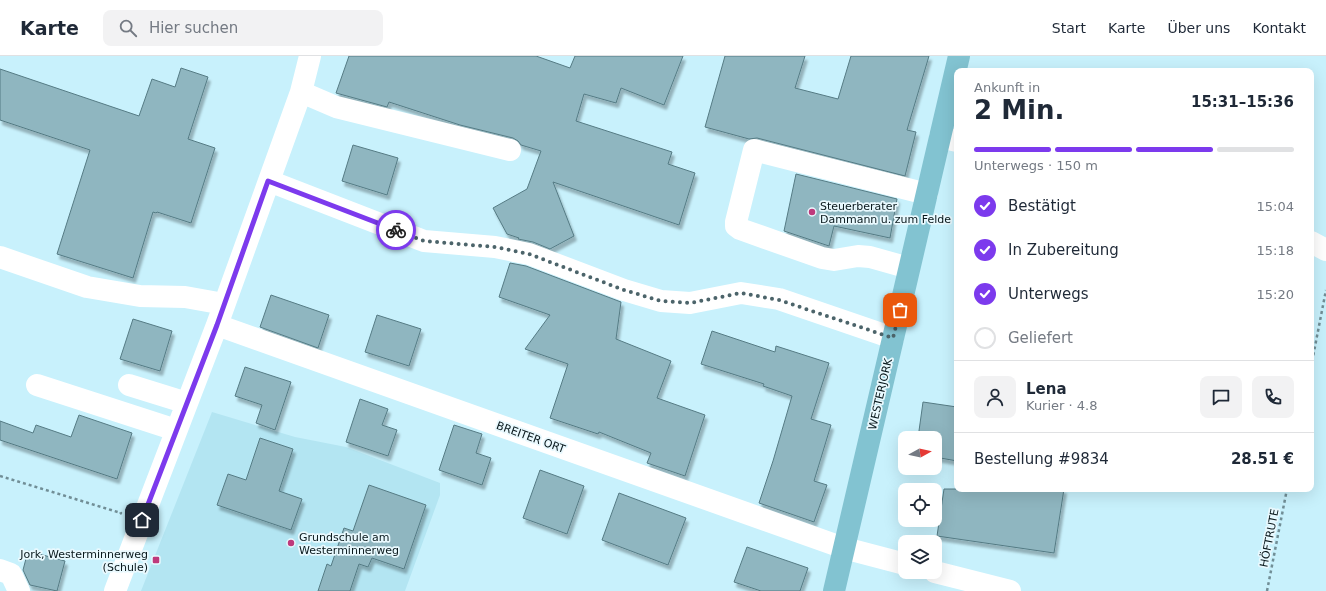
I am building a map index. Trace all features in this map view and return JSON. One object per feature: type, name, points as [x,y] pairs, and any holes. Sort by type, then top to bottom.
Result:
[{"type":"main road","name":"WESTERJORK","points":[[958,68],[959,56]]},
{"type":"main road","name":"WESTERJORK","points":[[834,591],[927,194],[949,139],[954,98]]},
{"type":"street","points":[[115,591],[217,325],[301,92],[310,56]]},
{"type":"street","points":[[301,92],[336,107],[510,150]]},
{"type":"street","points":[[910,268],[870,257],[858,256],[834,260],[822,258],[740,230],[736,226],[736,222],[754,150],[927,194]]},
{"type":"street","points":[[268,181],[424,241],[495,247],[529,254],[624,290],[661,301],[690,303],[741,293],[779,300],[893,338]]},
{"type":"street","points":[[1314,244],[1326,250]]},
{"type":"street","points":[[0,257],[88,287],[140,296],[185,297],[224,304]]},
{"type":"street","name":"BREITER ORT","points":[[217,325],[844,548],[898,562]]},
{"type":"street","points":[[129,385],[187,403]]},
{"type":"street","points":[[37,386],[176,430]]},
{"type":"street","points":[[0,570],[11,574],[19,591]]},
{"type":"street","points":[[942,574],[1010,591]]},
{"type":"path","points":[[1314,352],[1326,290]]},
{"type":"path","points":[[0,476],[121,513],[118,520]]},
{"type":"path","name":"HÖFTRUTE","points":[[1267,591],[1286,492]]},
{"type":"shaded area","name":"Grundschule am Westerminnerweg","points":[[212,412],[295,437],[346,447],[440,483],[440,495],[405,591],[141,591]]},
{"type":"building","points":[[349,56],[536,56],[570,68],[575,56],[683,56],[664,105],[621,88],[616,103],[584,94],[576,121],[672,152],[668,164],[695,173],[679,225],[553,182],[574,236],[550,249],[507,234],[493,208],[527,189],[541,151],[521,145],[513,138],[460,125],[389,102],[387,107],[336,93]]},
{"type":"building","points":[[725,56],[805,56],[795,88],[838,99],[851,56],[929,56],[907,130],[916,132],[905,176],[757,138],[749,139],[705,127]]},
{"type":"building","points":[[181,68],[208,77],[188,139],[215,148],[191,223],[153,212],[133,278],[57,254],[90,150],[0,120],[0,69],[139,116],[152,79],[175,87]]},
{"type":"building","points":[[353,145],[398,158],[387,195],[342,181]]},
{"type":"building","points":[[796,174],[897,199],[890,238],[834,226],[829,246],[784,231]]},
{"type":"building","points":[[510,263],[526,266],[621,302],[616,339],[671,361],[657,398],[705,415],[685,476],[647,463],[651,453],[599,432],[598,434],[550,418],[568,364],[525,349],[550,315],[499,297]]},
{"type":"building","points":[[271,295],[329,315],[318,348],[260,327]]},
{"type":"building","points":[[377,315],[421,329],[409,366],[365,352]]},
{"type":"building","points":[[133,319],[172,331],[160,371],[120,359]]},
{"type":"building","points":[[712,331],[775,352],[776,346],[829,363],[811,419],[831,425],[814,481],[827,485],[814,522],[759,503],[792,396],[763,386],[764,384],[701,364]]},
{"type":"building","points":[[245,367],[291,382],[275,430],[256,423],[262,405],[235,396]]},
{"type":"building","points":[[360,399],[388,409],[382,425],[397,430],[388,456],[346,442]]},
{"type":"building","points":[[923,402],[954,407],[954,460],[942,458],[942,431],[919,431]]},
{"type":"building","points":[[79,415],[132,433],[117,479],[0,440],[0,421],[33,433],[36,425],[71,437]]},
{"type":"building","points":[[454,425],[482,434],[476,453],[491,458],[482,485],[439,470]]},
{"type":"building","points":[[260,438],[293,449],[279,491],[302,499],[291,530],[217,505],[228,474],[246,480]]},
{"type":"building","points":[[540,470],[584,486],[567,534],[523,518]]},
{"type":"building","points":[[369,485],[426,505],[404,569],[372,558],[368,567],[359,564],[350,591],[318,591],[327,564],[331,566],[344,528],[353,531]]},
{"type":"building","points":[[944,489],[954,489],[954,492],[1064,492],[1054,553],[937,535],[938,527],[942,527],[942,502]]},
{"type":"building","points":[[619,493],[686,518],[668,565],[602,540]]},
{"type":"building","points":[[747,547],[808,568],[800,591],[761,591],[734,582]]},
{"type":"building","points":[[28,551],[65,561],[57,591],[30,585],[23,570]]},
{"type":"way so far","points":[[396,230],[424,241],[495,247],[529,254],[624,290],[661,301],[690,303],[741,293],[779,300],[893,338],[900,310]]},
{"type":"place","name":"Steuerberater Dammann u. zum Felde","points":[[812,212]]},
{"type":"place","name":"Grundschule am Westerminnerweg","points":[[291,543]]},
{"type":"place","name":"Jork, Westerminnerweg (Schule)","points":[[156,560]]},
{"type":"route","points":[[142,520],[217,325],[268,181],[396,230]]}]
